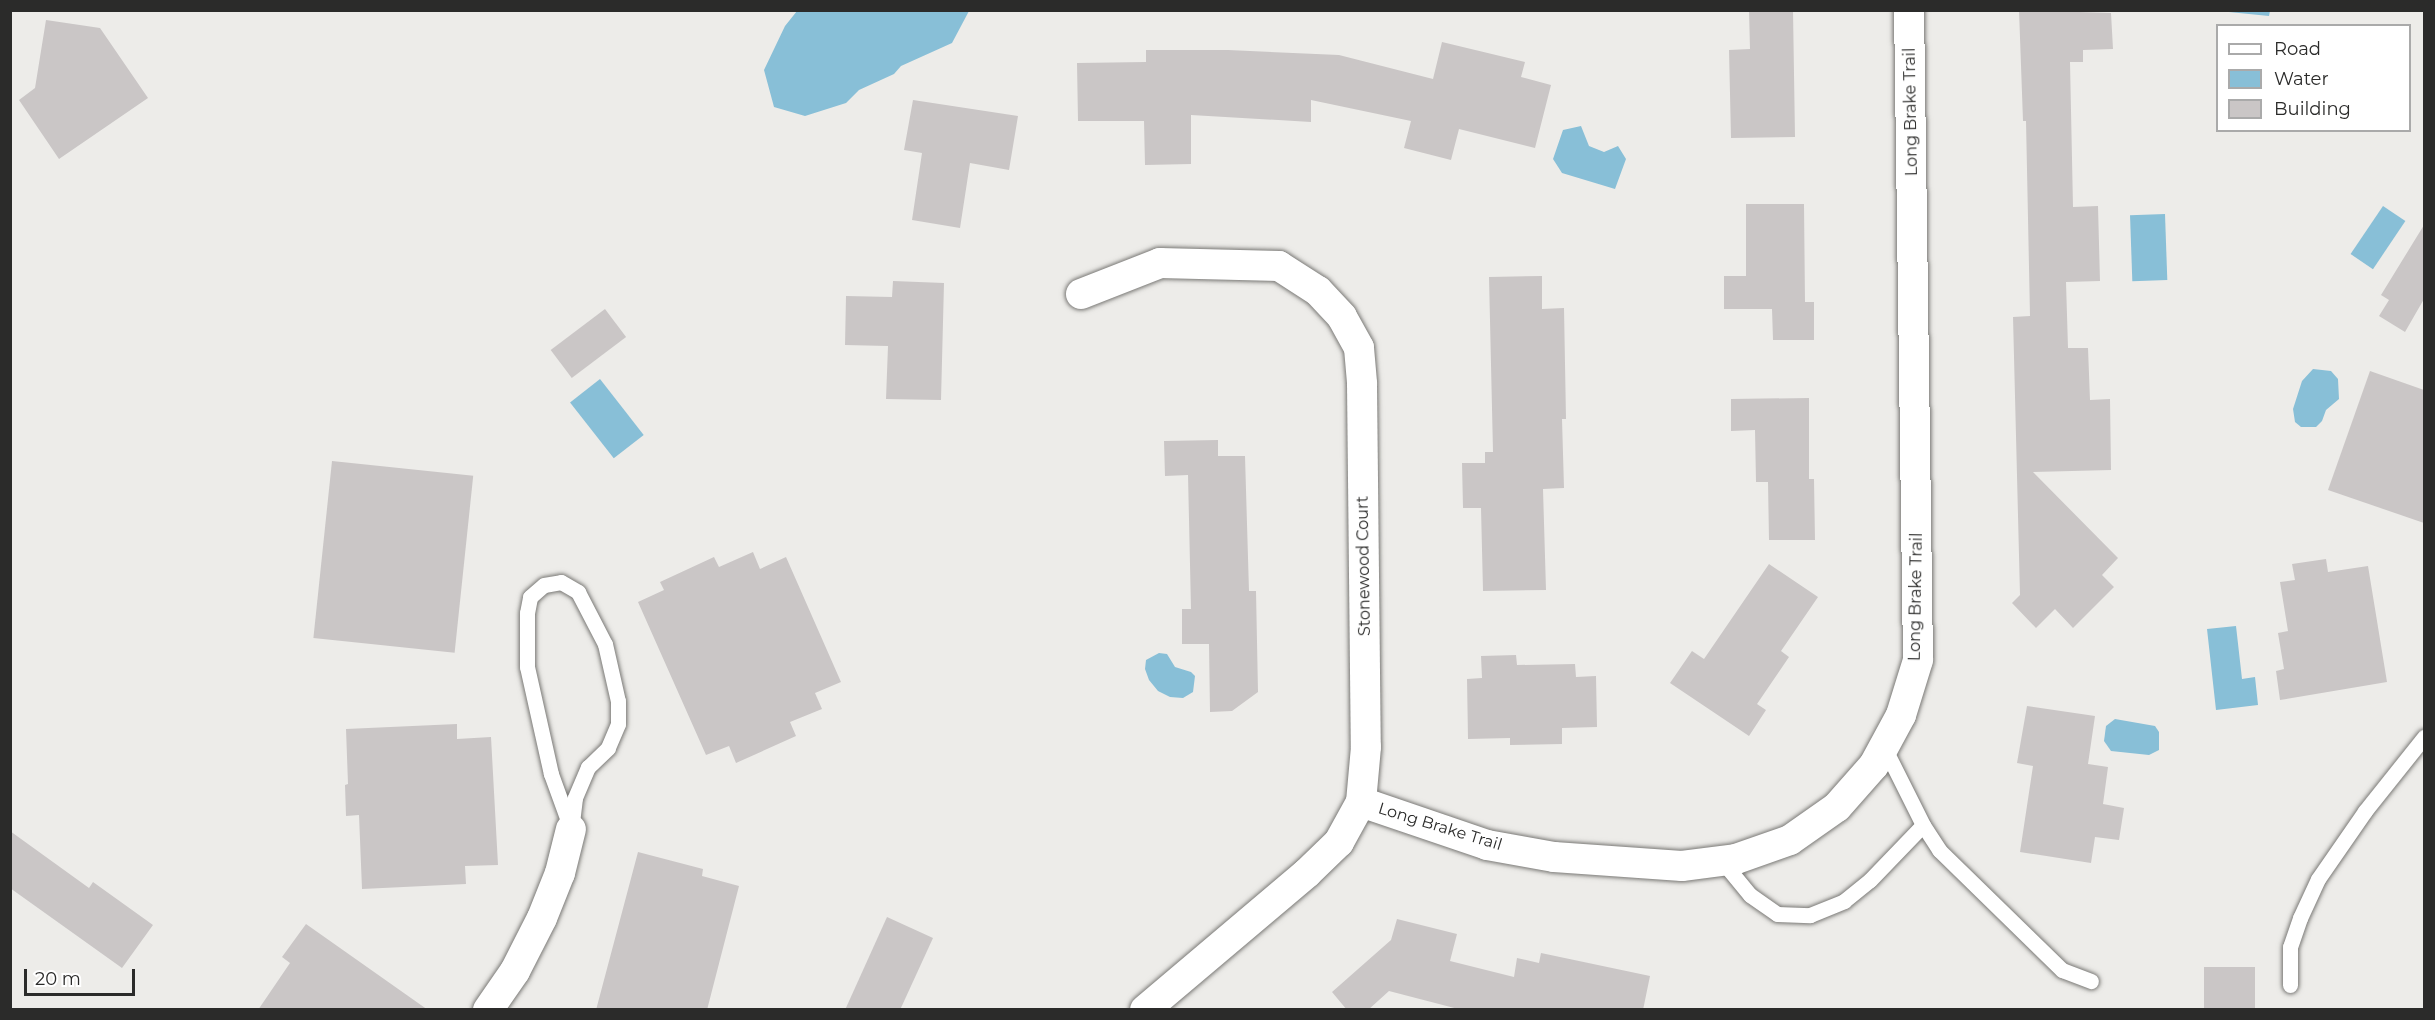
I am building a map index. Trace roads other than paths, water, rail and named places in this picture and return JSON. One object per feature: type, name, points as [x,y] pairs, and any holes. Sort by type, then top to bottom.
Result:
[{"type":"street","name":"Long Brake Trail","points":[[1361,802],[1486,845],[1554,856],[1682,866],[1736,859],[1790,840],[1837,807],[1874,765],[1901,715],[1918,660],[1909,10]]},
{"type":"street","name":"Stonewood Court","points":[[1081,294],[1160,263],[1279,267],[1318,291],[1347,327],[1359,348],[1362,384],[1366,747],[1361,802],[1339,842],[1307,873],[1145,1010]]},
{"type":"street","points":[[488,1010],[515,971],[542,918],[560,873],[571,829]]},
{"type":"lane","points":[[561,582],[578,592],[604,644],[618,701],[618,724],[608,748],[588,767],[574,798],[571,829],[551,774],[527,667],[527,613],[530,597],[544,585],[561,582]]},
{"type":"lane","points":[[2290,985],[2290,947],[2318,879],[2365,811],[2424,737]]},
{"type":"lane","points":[[1884,747],[1923,825],[1939,850],[2062,970],[2091,981]]},
{"type":"lane","points":[[1722,861],[1750,895],[1777,914],[1810,915],[1844,901],[1870,880],[1923,825]]},
{"type":"water","points":[[797,11],[969,11],[952,43],[901,66],[894,74],[859,90],[846,103],[805,116],[774,107],[764,70],[785,26]]},
{"type":"water","points":[[2219,11],[2270,11],[2269,16]]},
{"type":"water","points":[[1581,126],[1589,146],[1604,152],[1618,146],[1626,159],[1615,189],[1562,173],[1553,159],[1563,130]]},
{"type":"water","points":[[2383,206],[2405,221],[2373,269],[2351,254]]},
{"type":"water","points":[[2165,214],[2167,280],[2132,281],[2130,215]]},
{"type":"water","points":[[2313,369],[2331,371],[2338,379],[2339,399],[2326,410],[2322,421],[2316,427],[2301,427],[2295,422],[2293,409],[2302,381]]},
{"type":"water","points":[[600,379],[644,435],[614,458],[570,402]]},
{"type":"water","points":[[2236,626],[2242,679],[2255,677],[2258,705],[2216,710],[2207,629]]},
{"type":"water","points":[[1159,653],[1167,654],[1175,667],[1191,672],[1195,676],[1193,692],[1183,698],[1170,697],[1158,691],[1149,680],[1145,669],[1146,660]]},
{"type":"water","points":[[2115,719],[2155,726],[2159,732],[2159,750],[2149,755],[2111,751],[2104,741],[2106,726]]}]
